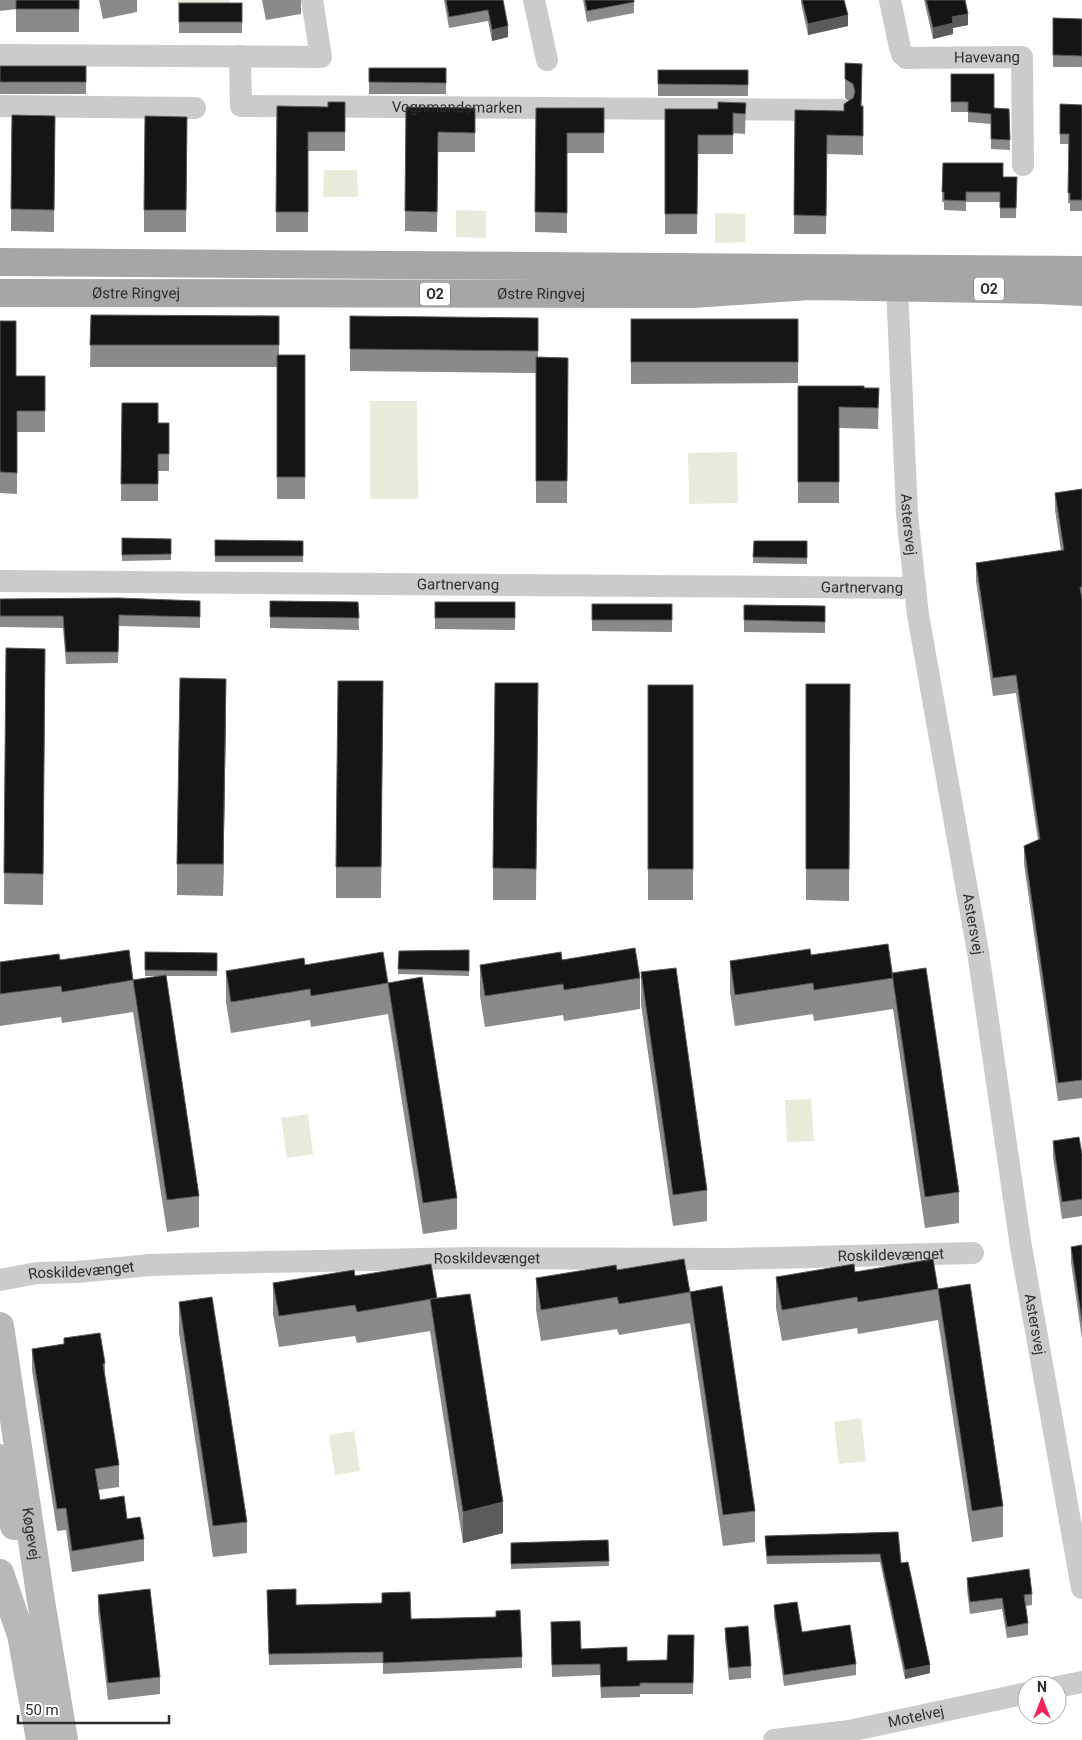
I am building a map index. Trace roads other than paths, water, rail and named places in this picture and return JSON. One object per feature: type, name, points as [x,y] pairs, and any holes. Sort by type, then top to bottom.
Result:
[{"type":"main road","name":"Østre Ringvej","points":[[0,262],[1082,270]]},
{"type":"main road","name":"Østre Ringvej","points":[[0,292],[692,294],[810,286],[1082,292]]},
{"type":"street","points":[[0,55],[321,57],[312,0]]},
{"type":"street","points":[[534,0],[547,60]]},
{"type":"street","name":"Havevang","points":[[890,0],[902,54],[906,58],[1022,58],[1023,164]]},
{"type":"street","name":"Vognmandsmarken","points":[[240,56],[241,106],[842,110]]},
{"type":"street","points":[[0,106],[194,108]]},
{"type":"street","points":[[897,287],[900,279],[918,268]]},
{"type":"street","name":"Astersvej","points":[[897,287],[907,514],[914,588],[978,952],[1021,1247],[1078,1539],[1082,1588]]},
{"type":"street","name":"Gartnervang","points":[[0,581],[914,588]]},
{"type":"street","name":"Roskildevænget","points":[[0,1280],[37,1274],[150,1265],[222,1263],[473,1258],[728,1259],[973,1253]]},
{"type":"street","name":"Køgevej","points":[[0,1326],[64,1740]]},
{"type":"street","points":[[0,1458],[14,1527],[41,1601]]},
{"type":"street","points":[[0,1573],[21,1635],[40,1740]]},
{"type":"street","points":[[0,1590],[15,1702],[23,1740]]},
{"type":"street","points":[[1067,1685],[1082,1682]]},
{"type":"street","name":"Motelvej","points":[[774,1740],[849,1731],[1017,1695]]}]
